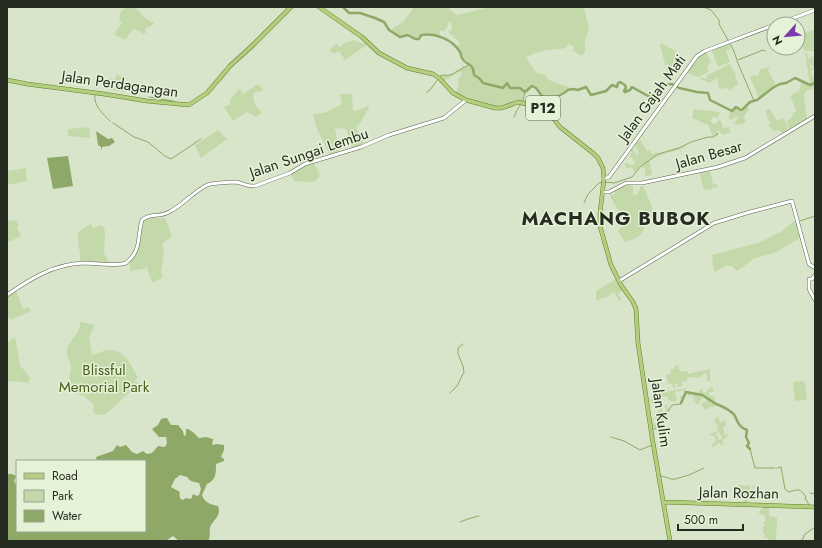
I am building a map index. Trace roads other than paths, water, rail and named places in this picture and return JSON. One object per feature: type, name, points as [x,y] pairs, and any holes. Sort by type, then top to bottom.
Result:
[{"type":"main road","name":"Jalan Perdagangan","points":[[7,79],[27,84],[186,105],[193,103],[207,93],[230,66],[291,7]]},
{"type":"main road","name":"Jalan Kulim","points":[[318,7],[360,36],[379,53],[407,68],[433,74],[464,101],[498,108],[521,102],[543,109],[550,114],[560,127],[596,156],[602,166],[604,181],[600,224],[609,260],[637,311],[637,339],[670,541]]},
{"type":"main road","points":[[799,16],[815,10]]},
{"type":"main road","name":"Jalan Gajah Mati","points":[[604,181],[609,177],[692,60],[705,51],[766,28]]},
{"type":"main road","name":"Jalan Sungai Lembu","points":[[7,295],[39,274],[51,269],[76,264],[126,263],[137,250],[142,220],[151,215],[161,215],[170,212],[207,185],[234,182],[255,186],[290,173],[305,164],[361,147],[389,135],[444,118],[464,101]]},
{"type":"main road","name":"Jalan Besar","points":[[603,192],[609,192],[624,184],[648,182],[707,170],[745,158],[815,116]]},
{"type":"main road","points":[[621,281],[718,221],[792,201],[808,263],[815,268]]},
{"type":"main road","points":[[815,275],[812,279],[809,279],[809,289],[815,300]]},
{"type":"main road","name":"Jalan Rozhan","points":[[664,503],[815,507]]},
{"type":"water","points":[[96,131],[108,139],[112,138],[115,142],[109,146],[102,147],[101,150],[101,147],[98,145]]},
{"type":"water","points":[[68,156],[73,186],[53,189],[47,158]]},
{"type":"water","points":[[167,418],[171,425],[178,425],[183,431],[184,436],[186,435],[186,429],[188,429],[199,438],[206,437],[213,439],[212,445],[224,445],[224,450],[221,457],[224,461],[216,464],[215,476],[212,481],[207,484],[202,495],[204,500],[218,506],[219,510],[218,516],[211,525],[208,541],[179,541],[173,536],[166,541],[7,541],[7,474],[16,476],[14,481],[16,485],[16,532],[146,532],[146,460],[97,460],[96,457],[113,451],[117,445],[120,447],[126,445],[132,452],[137,454],[143,451],[147,454],[152,453],[158,446],[165,447],[167,443],[166,437],[159,437],[152,429],[158,425],[161,419]],"holes":[[[180,475],[199,483],[201,489],[199,495],[197,496],[193,494],[191,499],[186,498],[183,500],[180,497],[180,492],[171,487],[175,479]]]},
{"type":"waterway","points":[[343,7],[349,13],[360,13],[384,22],[389,30],[400,37],[408,35],[415,39],[419,39],[421,35],[432,35],[448,40],[457,47],[464,61],[471,66],[474,75],[483,83],[503,88],[507,83],[510,88],[520,88],[525,92],[532,86],[536,88],[542,96],[552,99],[568,90],[578,90],[586,87],[591,95],[606,91],[612,85],[617,87],[618,83],[620,82],[625,85],[625,92],[630,90],[632,87],[648,96],[655,93],[663,85],[672,84],[679,88],[708,93],[710,100],[732,111],[736,107],[741,110],[743,109],[750,102],[757,100],[774,87],[795,78],[810,85],[815,83]]},
{"type":"waterway","points":[[703,7],[711,10],[719,20],[719,24],[733,49],[737,60]]},
{"type":"waterway","points":[[738,60],[763,50],[765,51]]},
{"type":"waterway","points":[[737,61],[754,101]]},
{"type":"waterway","points":[[440,76],[449,75],[469,64]]},
{"type":"waterway","points":[[427,92],[438,79]]},
{"type":"waterway","points":[[523,101],[525,92]]},
{"type":"waterway","points":[[95,95],[97,106],[110,121]]},
{"type":"waterway","points":[[149,97],[173,101]]},
{"type":"waterway","points":[[514,117],[521,104]]},
{"type":"waterway","points":[[113,123],[134,137],[148,142],[171,159],[201,139]]},
{"type":"waterway","points":[[605,182],[614,183],[632,177],[640,167],[658,154],[679,148],[691,142],[713,137],[718,134],[717,133]]},
{"type":"waterway","points":[[584,203],[588,194],[602,182]]},
{"type":"waterway","points":[[800,221],[815,216]]},
{"type":"waterway","points":[[450,393],[457,386],[464,372],[458,354],[458,348],[463,344]]},
{"type":"waterway","points":[[681,403],[686,392],[702,395],[716,404]]},
{"type":"waterway","points":[[652,430],[660,426],[666,420],[665,418],[672,405],[681,404]]},
{"type":"waterway","points":[[716,404],[732,412],[741,427],[747,430],[746,437],[749,443],[747,446],[750,449]]},
{"type":"waterway","points":[[611,437],[624,441],[640,450],[652,445]]},
{"type":"waterway","points":[[750,449],[755,468],[775,468]]},
{"type":"waterway","points":[[777,468],[781,467],[785,489],[789,492],[797,490],[801,491],[806,497],[805,498],[809,505]]},
{"type":"waterway","points":[[660,476],[675,479],[689,475],[704,468]]},
{"type":"waterway","points":[[810,493],[815,494]]},
{"type":"waterway","points":[[460,522],[479,516]]},
{"type":"waterway","points":[[800,541],[803,539],[804,535],[815,527]]},
{"type":"district","name":"MACHANG BUBOK","points":[[616,218]]},
{"type":"park label","name":"Blissful Memorial Park","points":[[104,378]]}]
